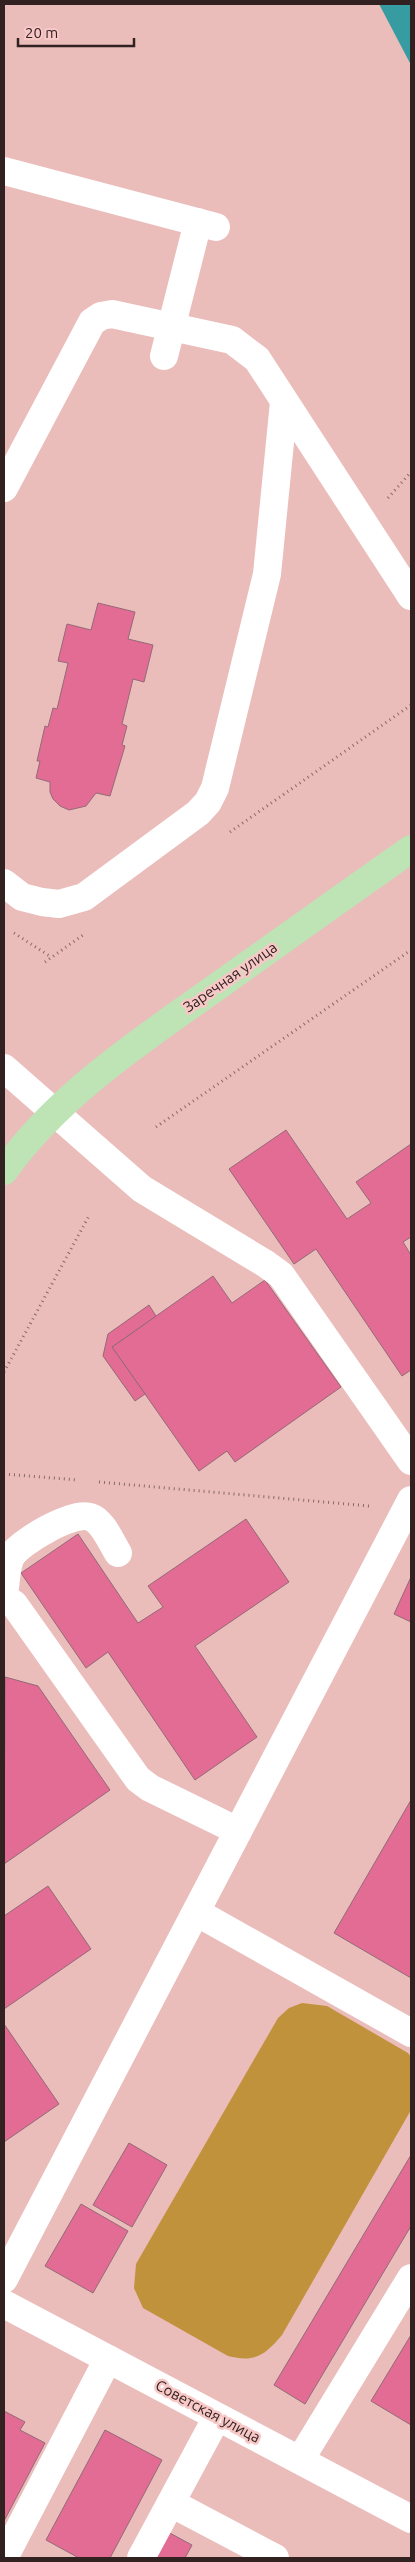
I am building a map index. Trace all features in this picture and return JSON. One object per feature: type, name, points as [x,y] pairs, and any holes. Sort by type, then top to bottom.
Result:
[{"type":"main road","name":"Заречная улица","points":[[4,1171],[30,1138],[55,1112],[133,1046],[411,848]]},
{"type":"street","points":[[4,171],[207,225],[164,356]]},
{"type":"street","points":[[4,488],[92,322],[101,316],[112,314],[232,340],[257,359],[411,596]]},
{"type":"street","points":[[4,883],[22,897],[42,902],[59,904],[84,897],[198,814],[208,802],[215,788],[267,574],[284,402]]},
{"type":"street","points":[[278,469],[311,444]]},
{"type":"street","points":[[4,1068],[55,1112],[118,1171],[142,1190],[266,1264],[281,1275],[411,1461]]},
{"type":"street","points":[[4,2279],[409,1505]]},
{"type":"street","points":[[4,1593],[8,1565],[13,1555],[19,1548],[68,1518],[80,1515],[98,1521],[118,1553]]},
{"type":"street","points":[[4,1599],[14,1604],[138,1779],[150,1788],[238,1831]]},
{"type":"street","points":[[196,1912],[411,2033]]},
{"type":"street","points":[[300,2460],[411,2278]]},
{"type":"street","name":"Советская улица","points":[[4,2304],[411,2519]]},
{"type":"street","points":[[4,2558],[108,2359]]},
{"type":"street","points":[[141,2558],[217,2417]]},
{"type":"street","points":[[171,2503],[275,2558]]},
{"type":"path","points":[[12,931],[51,957],[45,962]]},
{"type":"path","points":[[156,1127],[411,950]]},
{"type":"path","points":[[4,1372],[90,1214]]},
{"type":"path","points":[[4,1474],[83,1481]]},
{"type":"path","points":[[93,1482],[409,1505]]},
{"type":"shaded area","points":[[302,2003],[327,2006],[408,2053],[411,2057],[411,2110],[282,2335],[270,2348],[259,2356],[237,2358],[228,2356],[143,2308],[134,2288],[136,2264],[278,2018],[289,2008]]},
{"type":"water","points":[[379,4],[411,4],[411,65]]},
{"type":"building","points":[[98,603],[135,612],[128,639],[153,645],[144,682],[133,679],[122,724],[127,726],[122,745],[125,746],[110,796],[96,793],[86,806],[69,810],[60,806],[53,799],[50,792],[50,782],[36,778],[40,761],[37,761],[45,726],[48,727],[53,708],[57,709],[68,663],[58,661],[67,624],[91,630]]},
{"type":"building","points":[[286,1130],[347,1219],[371,1203],[356,1182],[411,1144],[411,1237],[403,1242],[411,1255],[411,1370],[402,1376],[316,1249],[294,1264],[229,1169]]},
{"type":"building","points":[[213,1276],[232,1303],[265,1280],[341,1387],[235,1462],[227,1451],[199,1471],[112,1347]]},
{"type":"building","points":[[149,1305],[156,1316],[112,1347],[145,1394],[135,1401],[103,1356],[108,1334]]},
{"type":"building","points":[[246,1519],[289,1582],[195,1646],[257,1737],[195,1780],[108,1652],[86,1668],[21,1573],[78,1534],[138,1623],[163,1607],[148,1586]]},
{"type":"building","points":[[411,1577],[411,1622],[394,1614]]},
{"type":"building","points":[[5,1677],[38,1686],[110,1790],[4,1864]]},
{"type":"building","points":[[411,1800],[411,1978],[334,1933]]},
{"type":"building","points":[[48,1886],[91,1949],[4,2009],[4,1916]]},
{"type":"building","points":[[4,2024],[59,2104],[4,2142]]},
{"type":"building","points":[[129,2143],[167,2165],[132,2227],[93,2205]]},
{"type":"building","points":[[411,2155],[411,2226],[305,2404],[274,2385]]},
{"type":"building","points":[[81,2204],[128,2231],[93,2293],[45,2266]]},
{"type":"building","points":[[411,2335],[411,2425],[371,2401]]},
{"type":"building","points":[[4,2411],[25,2422],[20,2430],[45,2443],[4,2521]]},
{"type":"building","points":[[105,2430],[162,2460],[110,2558],[79,2558],[46,2540]]},
{"type":"building","points":[[166,2531],[192,2545],[185,2558],[151,2558]]}]
